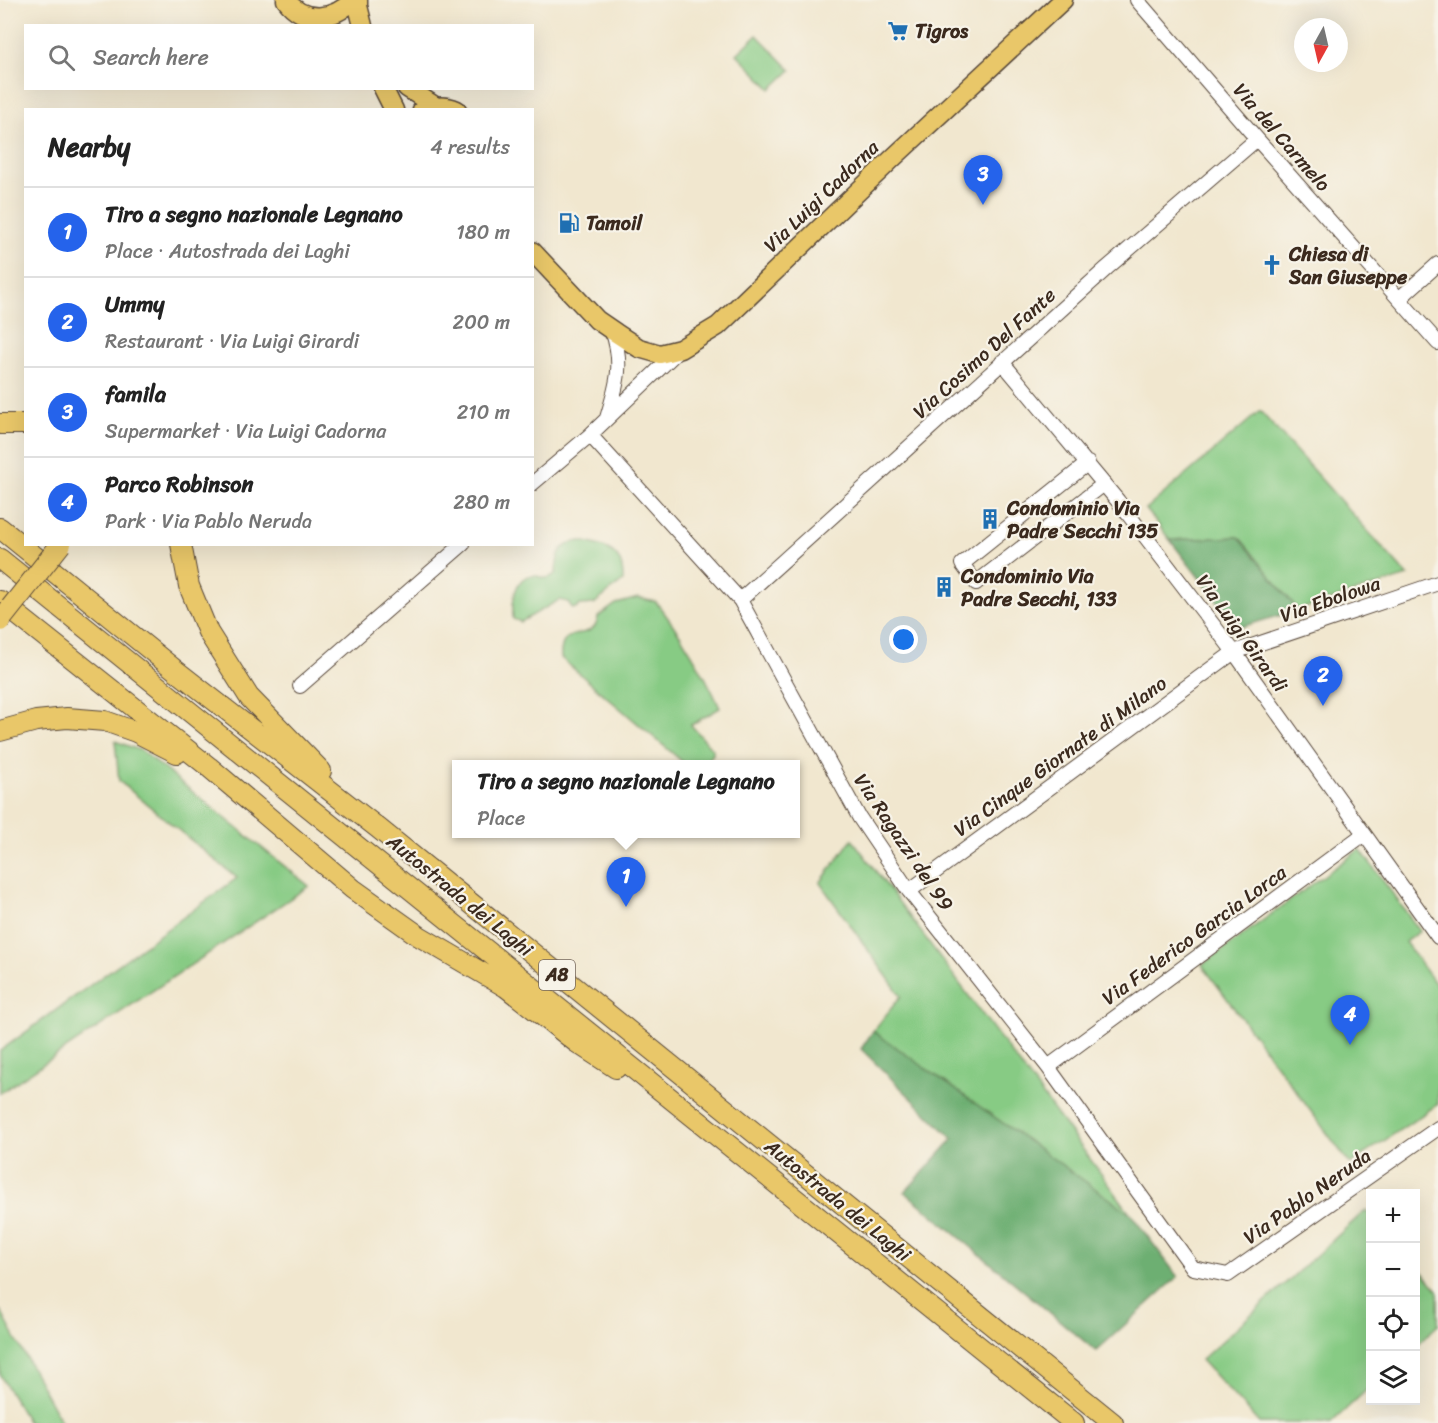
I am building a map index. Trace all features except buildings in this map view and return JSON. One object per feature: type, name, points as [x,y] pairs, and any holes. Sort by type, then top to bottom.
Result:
[{"type":"highway","points":[[0,424],[24,424]]},
{"type":"highway","name":"Autostrada dei Laghi","points":[[0,528],[174,669],[378,828],[1113,1423]]},
{"type":"highway","points":[[0,621],[59,546]]},
{"type":"highway","points":[[181,546],[189,586],[208,632],[249,698],[378,828]]},
{"type":"highway","name":"Autostrada dei Laghi","points":[[0,559],[1074,1423]]},
{"type":"highway","points":[[0,601],[209,767],[353,889],[419,936],[506,987],[576,1042],[717,1135]]},
{"type":"highway","points":[[0,731],[36,721],[67,718],[105,721],[136,732],[173,749],[262,818],[288,835]]},
{"type":"main road","points":[[286,1],[304,14],[325,21],[353,0]]},
{"type":"main road","points":[[358,0],[362,24]]},
{"type":"main road","name":"Via Luigi Cadorna","points":[[680,349],[718,326],[878,172],[1063,0]]},
{"type":"main road","points":[[384,90],[393,108]]},
{"type":"main road","points":[[409,90],[429,108],[448,106],[452,108]]},
{"type":"main road","points":[[534,252],[597,320],[639,348],[660,354],[680,349]]},
{"type":"street","name":"Via del Carmelo","points":[[1137,0],[1438,343]]},
{"type":"street","name":"Via Cosimo Del Fante","points":[[740,600],[1107,268],[1257,139]]},
{"type":"street","points":[[1400,298],[1438,264]]},
{"type":"street","name":"Via Luigi Cadorna","points":[[607,419],[617,389],[619,368],[618,346],[612,330]]},
{"type":"street","name":"Via Luigi Cadorna","points":[[534,482],[590,435],[680,349]]},
{"type":"street","name":"Via Luigi Girardi","points":[[1002,362],[1088,463],[1234,652],[1438,937]]},
{"type":"street","name":"Via Ragazzi del 99","points":[[590,435],[740,600],[859,817],[909,891],[1048,1068],[1193,1268]]},
{"type":"street","points":[[1088,463],[962,564],[976,583],[1104,484]]},
{"type":"street","points":[[300,686],[461,546]]},
{"type":"street","name":"Via Ebolowa","points":[[1234,652],[1438,583]]},
{"type":"street","name":"Via Cinque Giornate di Milano","points":[[909,891],[1234,652]]},
{"type":"street","name":"Via Federico Garcia Lorca","points":[[1048,1068],[1364,834]]},
{"type":"street","name":"Via Pablo Neruda","points":[[1193,1268],[1228,1275],[1438,1128]]},
{"type":"green space","points":[[757,35],[791,70],[771,89],[737,54]]},
{"type":"green space","points":[[1260,411],[1408,576],[1298,610],[1239,537],[1170,540],[1146,509]]},
{"type":"green space","points":[[1239,537],[1298,610],[1238,628],[1170,540]]},
{"type":"green space","points":[[580,541],[606,548],[617,556],[623,571],[623,581],[594,604],[581,605],[573,609],[568,602],[559,600],[521,622],[513,619],[513,601],[520,583],[529,576],[548,578],[552,576],[556,573],[558,555],[563,547]]},
{"type":"green space","points":[[638,598],[656,602],[691,653],[720,708],[691,725],[713,750],[713,754],[707,760],[680,760],[561,658],[562,646],[566,640],[571,636],[591,630],[598,617],[616,604]]},
{"type":"green space","points":[[115,741],[142,751],[309,886],[0,1093],[0,1051],[237,878],[119,781]]},
{"type":"green space","points":[[852,839],[1131,1214],[873,1031],[901,996],[820,883]]},
{"type":"green space","points":[[1360,849],[1420,931],[1405,942],[1438,987],[1438,1104],[1350,1164],[1202,965]]},
{"type":"green space","points":[[873,1031],[1131,1214],[1178,1277],[1096,1351],[905,1192],[953,1139],[861,1049]]},
{"type":"green space","points":[[1366,1210],[1366,1391],[1331,1423],[1259,1423],[1201,1360]]},
{"type":"green space","points":[[1420,1270],[1438,1290],[1438,1325],[1420,1342]]},
{"type":"green space","points":[[0,1310],[62,1423],[28,1423],[0,1375]]},
{"type":"place","name":"Tigros","points":[[898,31]]},
{"type":"place","name":"famila","points":[[983,205]]},
{"type":"place","name":"Tamoil","points":[[569,223]]},
{"type":"place","name":"Chiesa di San Giuseppe","points":[[1272,265]]},
{"type":"place","name":"Condominio Via Padre Secchi 135","points":[[990,519]]},
{"type":"place","name":"Condominio Via Padre Secchi, 133","points":[[944,587]]},
{"type":"place","name":"Ummy","points":[[1323,706]]},
{"type":"place","name":"Tiro a segno nazionale Legnano","points":[[626,907]]},
{"type":"place","name":"Parco Robinson","points":[[1350,1045]]}]
